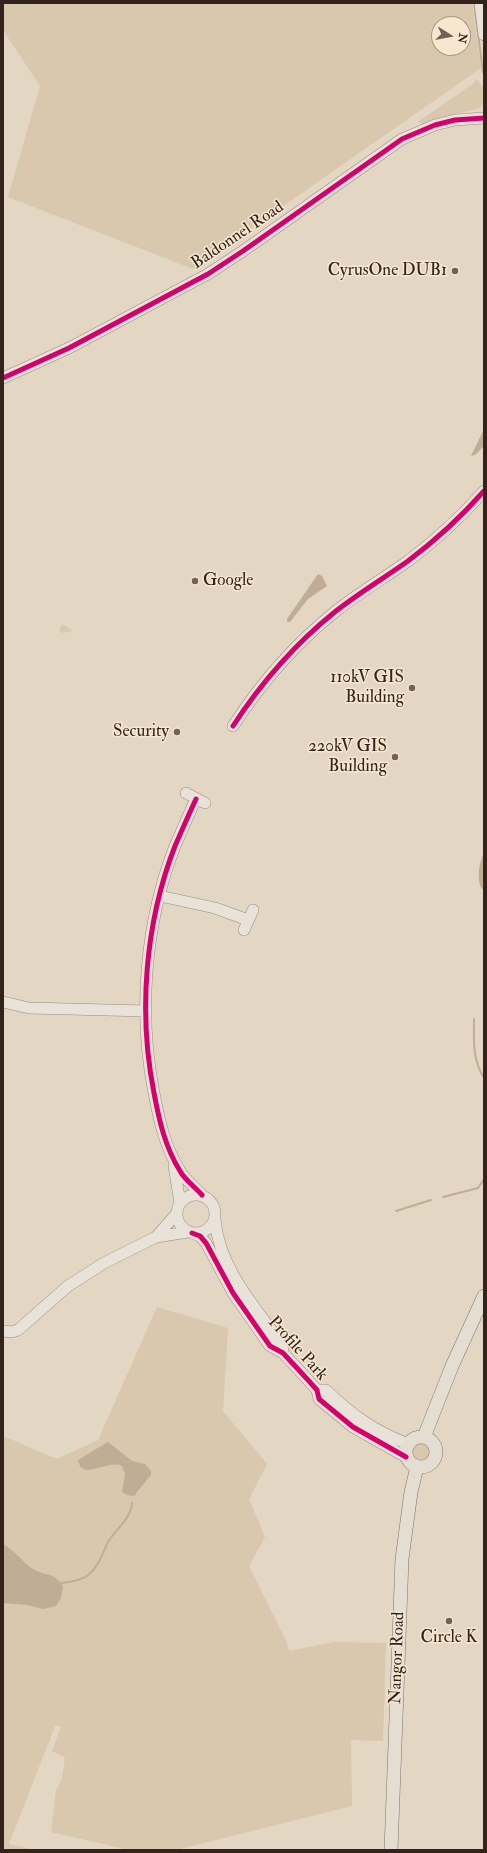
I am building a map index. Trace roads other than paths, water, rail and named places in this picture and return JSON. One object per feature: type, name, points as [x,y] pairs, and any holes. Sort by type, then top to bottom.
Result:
[{"type":"main road","points":[[424,1437],[452,1366],[484,1296]]},
{"type":"main road","points":[[424,1437],[428,1439],[435,1446],[436,1455],[431,1464],[422,1467],[410,1463],[406,1457],[406,1448],[408,1444],[415,1438],[424,1437]]},
{"type":"main road","name":"Nangor Road","points":[[391,1850],[402,1559],[411,1492],[417,1466]]},
{"type":"street","points":[[480,3],[484,35]]},
{"type":"street","name":"Baldonnel Road","points":[[3,378],[76,345],[208,274],[243,252],[402,139],[435,125],[455,120],[484,118]]},
{"type":"street","points":[[233,726],[275,670],[310,634],[357,595],[431,543],[469,508],[484,491]]},
{"type":"street","points":[[186,793],[201,801],[175,847],[160,896],[147,972],[146,1011],[149,1070],[160,1121],[172,1158],[180,1225],[190,1232]]},
{"type":"street","points":[[160,896],[215,908],[248,920]]},
{"type":"street","points":[[3,1002],[29,1008],[146,1011]]},
{"type":"street","points":[[3,1331],[12,1332],[18,1330],[68,1286],[104,1263],[156,1237],[190,1232],[204,1232],[212,1225],[216,1214],[213,1204],[187,1181],[172,1158]]},
{"type":"street","points":[[156,1237],[178,1208],[191,1195],[202,1195]]},
{"type":"street","name":"Profile Park","points":[[215,1219],[216,1235],[222,1252],[242,1290],[282,1344],[283,1353]]},
{"type":"street","name":"Profile Park","points":[[190,1232],[200,1236],[206,1243],[233,1293],[270,1346],[283,1353],[318,1390],[319,1399],[353,1427],[406,1457]]},
{"type":"street","name":"Profile Park","points":[[318,1390],[326,1390],[364,1422],[383,1434],[408,1444]]},
{"type":"waterway","points":[[474,3],[483,72]]},
{"type":"waterway","points":[[474,1019],[474,1042],[477,1064],[484,1078]]},
{"type":"waterway","points":[[443,1197],[478,1188],[484,1179]]},
{"type":"waterway","points":[[396,1211],[431,1200]]},
{"type":"waterway","points":[[61,1583],[81,1579],[87,1576],[94,1569],[111,1537],[129,1514],[132,1503]]},
{"type":"place","name":"CyrusOne DUB1","points":[[455,271]]},
{"type":"place","name":"Google","points":[[195,581]]},
{"type":"place","name":"110kV GIS Building","points":[[412,688]]},
{"type":"place","name":"Security","points":[[177,732]]},
{"type":"place","name":"220kV GIS Building","points":[[395,757]]},
{"type":"place","name":"Circle K","points":[[449,1621]]}]
